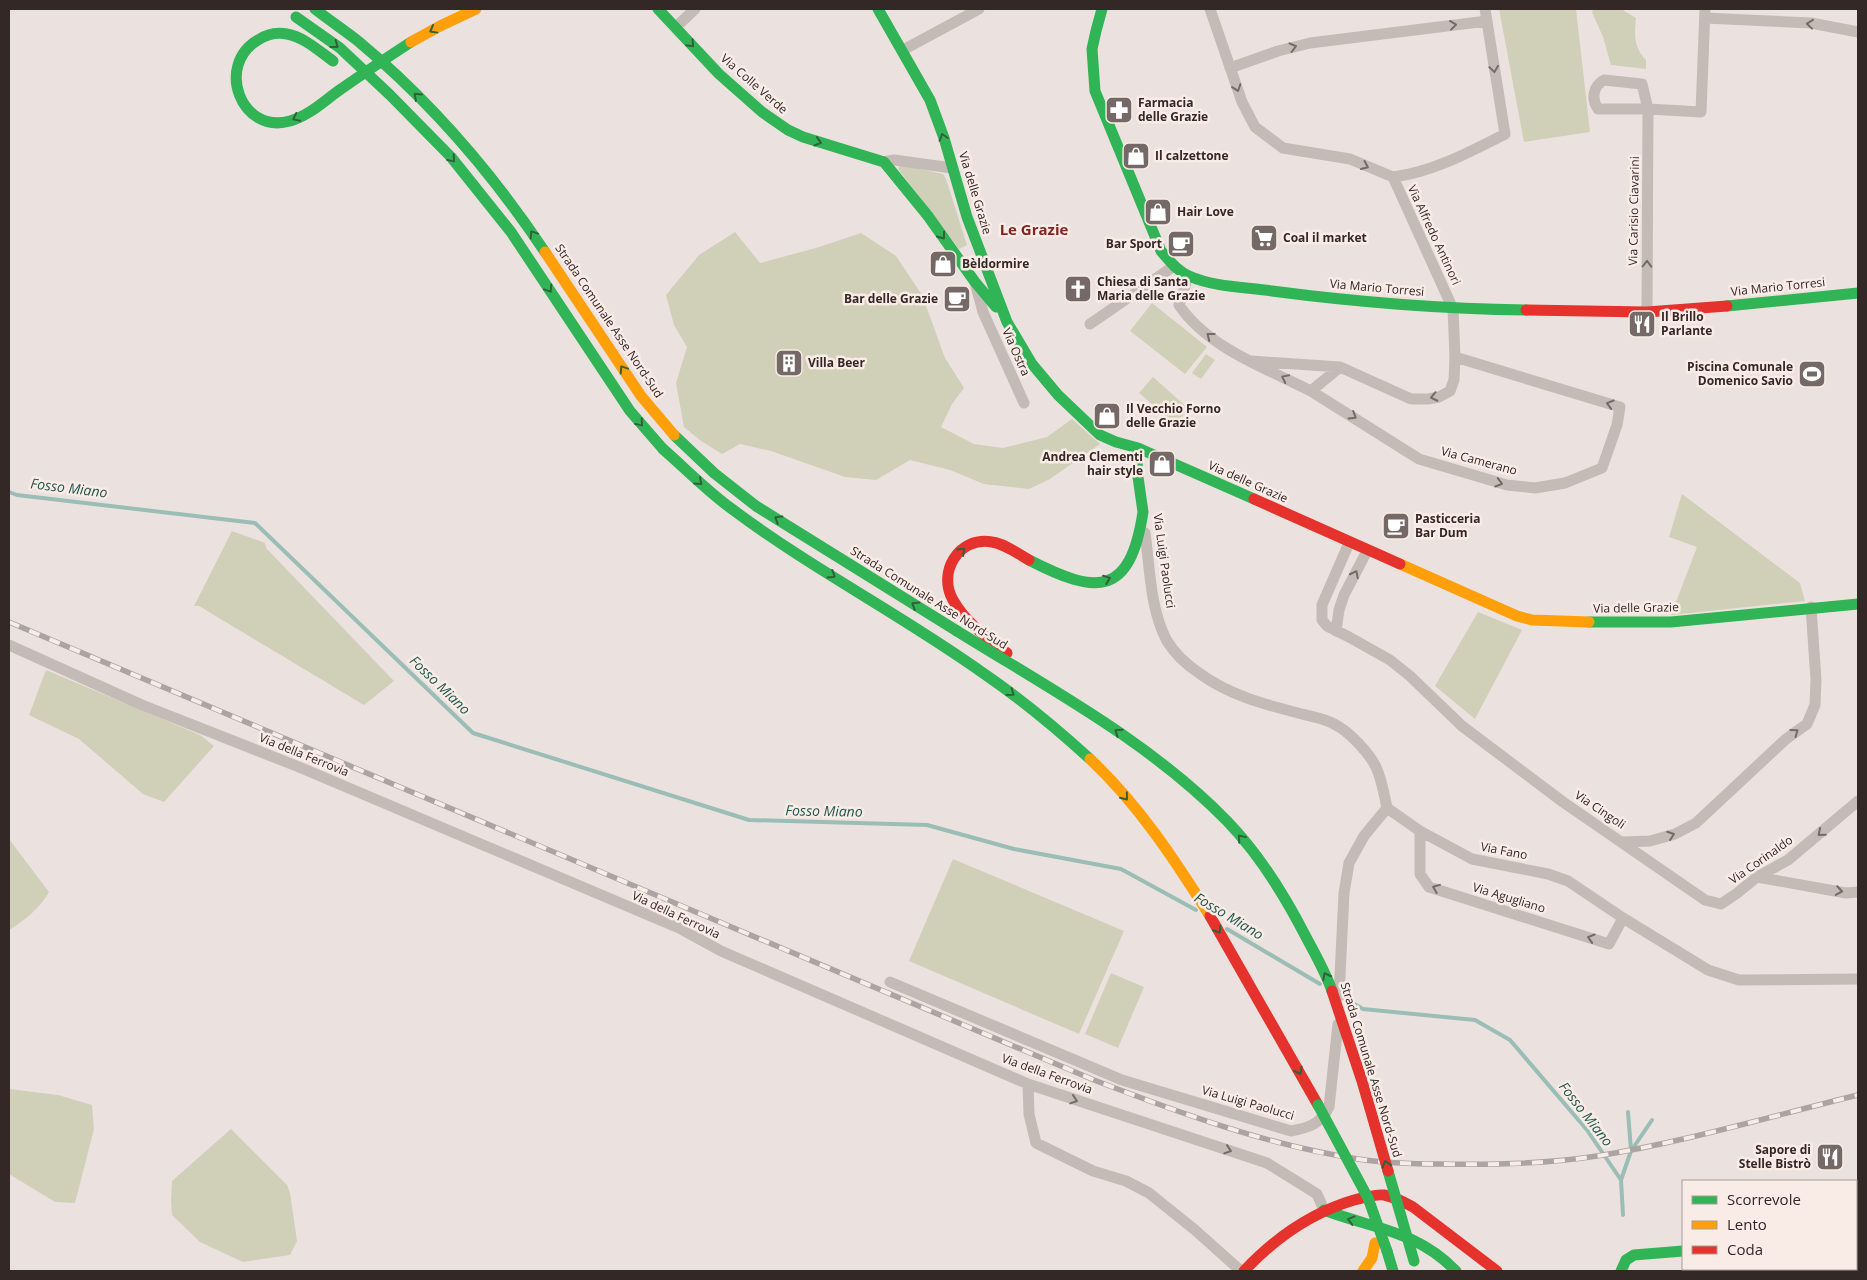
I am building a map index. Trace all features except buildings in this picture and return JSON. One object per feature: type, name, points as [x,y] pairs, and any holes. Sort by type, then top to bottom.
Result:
[{"type":"main road","points":[[285,9],[340,48],[438,143],[511,232],[630,411],[663,449],[717,498],[780,542],[972,664],[1021,700],[1094,763],[1151,829],[1184,876],[1221,935],[1275,1028],[1368,1198],[1393,1271]]},
{"type":"main road","name":"Strada Comunale Asse Nord-Sud","points":[[315,9],[358,41],[427,104],[464,145],[526,224],[641,396],[674,435],[714,473],[756,506],[1110,726],[1171,770],[1226,821],[1256,856],[1289,904],[1331,987],[1362,1081],[1415,1266]]},
{"type":"main road","points":[[438,143],[401,117],[367,89],[341,67],[303,39],[288,34],[262,37],[251,44],[244,52],[237,68],[237,88],[246,107],[254,116],[274,122],[288,122],[311,109],[429,31],[476,9]]},
{"type":"main road","name":"Via Colle Verde","points":[[658,9],[719,74],[762,112],[788,130],[803,137],[884,162]]},
{"type":"main road","name":"Via delle Grazie","points":[[878,9],[904,50],[930,100],[979,250],[1007,322],[1035,368],[1058,395],[1100,435],[1138,448],[1517,616],[1532,620],[1626,623],[1671,622],[1811,607],[1858,604]]},
{"type":"main road","name":"Via Mario Torresi","points":[[1102,9],[1093,35],[1092,68],[1095,91],[1161,251],[1174,266],[1188,276],[1209,282],[1286,293],[1453,309],[1647,312],[1737,305],[1858,292]]},
{"type":"main road","points":[[884,162],[928,216],[975,282],[1007,322]]},
{"type":"main road","name":"Via Luigi Paolucci","points":[[1138,448],[1138,470],[1143,512]]},
{"type":"main road","points":[[1068,700],[977,630],[959,609],[947,584],[948,566],[959,552],[977,541],[997,542],[1060,576],[1088,583],[1110,580],[1120,573],[1134,554],[1143,512]]},
{"type":"main road","points":[[1242,1271],[1268,1248],[1309,1217],[1346,1202],[1381,1195],[1399,1198],[1413,1207],[1497,1271]]},
{"type":"main road","points":[[1362,1271],[1368,1267],[1374,1254],[1375,1243],[1368,1198]]},
{"type":"main road","points":[[1324,1210],[1338,1216],[1386,1229],[1413,1240],[1447,1261],[1456,1271]]},
{"type":"main road","points":[[1621,1271],[1626,1260],[1634,1255],[1682,1251]]},
{"type":"street","points":[[676,27],[695,9]]},
{"type":"street","points":[[904,50],[979,9]]},
{"type":"street","name":"Via Alfredo Antinori","points":[[1210,9],[1242,102],[1255,127],[1283,148],[1350,159],[1392,177],[1453,309]]},
{"type":"street","points":[[1392,177],[1409,175],[1430,168],[1474,150],[1505,134],[1484,9]]},
{"type":"street","points":[[1648,109],[1642,84],[1604,80],[1598,83],[1594,93],[1598,109],[1701,112],[1705,14],[1811,24],[1858,32]]},
{"type":"street","points":[[1230,68],[1278,51],[1310,43],[1487,21]]},
{"type":"street","name":"Via Carisio Ciavarini","points":[[1647,312],[1648,109]]},
{"type":"street","name":"Via Colle Verde","points":[[884,162],[894,160],[952,168]]},
{"type":"street","points":[[961,263],[975,257],[979,250]]},
{"type":"street","points":[[1090,324],[1174,266]]},
{"type":"street","name":"Via Camerano","points":[[1188,276],[1179,305],[1188,320],[1222,345],[1311,391],[1419,459],[1507,485],[1536,488],[1565,483],[1602,468],[1617,425],[1620,407],[1455,357]]},
{"type":"street","name":"Via Ostra","points":[[975,282],[983,312],[1024,403]]},
{"type":"street","points":[[983,312],[996,307]]},
{"type":"street","name":"Via Camerano","points":[[1251,361],[1340,367],[1412,399],[1440,398],[1450,391],[1454,380],[1453,309]]},
{"type":"street","points":[[1311,391],[1340,367]]},
{"type":"street","name":"Via Luigi Paolucci","points":[[890,982],[1122,1080],[1291,1131],[1304,1129],[1316,1123],[1329,1108],[1338,1017],[1344,893],[1349,863],[1364,836],[1387,808],[1381,780],[1376,766],[1360,744],[1334,724],[1250,700],[1215,684],[1178,655],[1168,642],[1154,600],[1143,512]]},
{"type":"street","name":"Via Cingoli","points":[[1350,543],[1322,605],[1322,620],[1327,626],[1390,660],[1410,676],[1462,726],[1562,802],[1623,842],[1650,841],[1674,834],[1696,823],[1786,739],[1807,724],[1815,705],[1816,680],[1811,607]]},
{"type":"street","points":[[1336,632],[1339,610],[1344,595],[1367,550]]},
{"type":"street","points":[[1328,589],[1344,595]]},
{"type":"street","name":"Via della Ferrovia","points":[[9,646],[142,706],[299,767],[661,920],[721,951],[1028,1084],[1267,1163],[1317,1194],[1324,1210]]},
{"type":"street","name":"Via Corinaldo","points":[[1623,842],[1705,900],[1721,904],[1757,876],[1788,860],[1858,801]]},
{"type":"street","name":"Via Fano","points":[[1387,808],[1420,831],[1472,859],[1548,874],[1568,881],[1623,918],[1708,970],[1739,980],[1858,979]]},
{"type":"street","name":"Via Agugliano","points":[[1420,831],[1420,874],[1429,887],[1609,944],[1623,918]]},
{"type":"street","points":[[1757,876],[1846,893],[1858,892]]},
{"type":"street","points":[[1028,1084],[1029,1114],[1036,1143],[1094,1171],[1126,1182],[1149,1193],[1242,1271]]},
{"type":"green space","points":[[1499,9],[1576,9],[1590,132],[1524,142]]},
{"type":"green space","points":[[1594,9],[1621,9],[1636,18],[1637,46],[1646,60],[1646,69],[1611,65],[1603,37],[1592,12]]},
{"type":"green space","points":[[900,166],[943,174],[967,245],[959,249],[898,169]]},
{"type":"green space","points":[[735,232],[760,263],[816,248],[861,233],[896,256],[922,295],[945,358],[964,388],[952,404],[941,427],[974,444],[1003,448],[1047,437],[1072,419],[1100,444],[1050,479],[1029,489],[984,484],[950,470],[910,460],[876,480],[845,477],[771,451],[740,444],[722,454],[701,441],[684,427],[676,383],[687,347],[674,325],[666,295],[699,255]]},
{"type":"green space","points":[[1152,303],[1207,347],[1185,374],[1130,331]]},
{"type":"green space","points":[[1206,354],[1215,360],[1201,379],[1192,373]]},
{"type":"green space","points":[[1153,377],[1189,409],[1175,424],[1139,393]]},
{"type":"green space","points":[[1682,494],[1800,583],[1805,601],[1671,615],[1697,547],[1669,537]]},
{"type":"green space","points":[[232,531],[265,543],[266,548],[394,681],[364,705],[199,606],[194,606]]},
{"type":"green space","points":[[1478,612],[1522,630],[1475,719],[1435,686]]},
{"type":"green space","points":[[46,670],[200,735],[214,746],[164,802],[143,794],[79,739],[29,715]]},
{"type":"green space","points":[[9,839],[49,892],[31,914],[9,930]]},
{"type":"green space","points":[[953,859],[1124,931],[1079,1034],[909,961]]},
{"type":"green space","points":[[1111,973],[1144,987],[1118,1048],[1085,1034]]},
{"type":"green space","points":[[9,1089],[58,1095],[92,1105],[94,1129],[75,1203],[55,1202],[9,1174]]},
{"type":"green space","points":[[231,1129],[287,1185],[290,1193],[297,1241],[290,1255],[243,1262],[200,1242],[172,1215],[172,1181]]},
{"type":"waterway","name":"Fosso Miano","points":[[9,492],[17,495],[255,523],[473,733],[749,820],[927,825],[1014,849],[1121,869],[1196,910]]},
{"type":"waterway","name":"Fosso Miano","points":[[1227,929],[1320,984]]},
{"type":"waterway","name":"Fosso Miano","points":[[1342,997],[1363,1009],[1475,1020],[1510,1040],[1587,1130],[1621,1180]]},
{"type":"waterway","points":[[1628,1112],[1631,1150]]},
{"type":"waterway","points":[[1623,1215],[1621,1180],[1631,1151],[1652,1120]]},
{"type":"railway","points":[[9,622],[1094,1080],[1191,1116],[1257,1137],[1324,1153],[1399,1163],[1479,1164],[1558,1161],[1663,1144],[1858,1095]]},
{"type":"traffic: fast","points":[[315,9],[385,64],[435,114],[482,167],[545,252]]},
{"type":"traffic: fast","points":[[658,9],[719,74],[762,112],[788,130],[803,137],[884,162],[928,216],[975,282],[996,307]]},
{"type":"traffic: fast","points":[[878,9],[930,100],[944,138],[967,217],[1007,322],[1032,364],[1058,395],[1100,435],[1138,448],[1254,499]]},
{"type":"traffic: fast","points":[[1102,9],[1092,49],[1095,91],[1161,251],[1181,271],[1199,280],[1219,285],[1304,295],[1367,302],[1526,310]]},
{"type":"traffic: fast","points":[[296,17],[340,48],[451,157],[511,232],[630,411],[663,449]]},
{"type":"traffic: fast","points":[[333,61],[299,38],[283,33],[268,35],[258,40],[245,51],[238,65],[236,80],[240,95],[247,108],[258,118],[273,123],[297,119],[411,42]]},
{"type":"traffic: fast","points":[[1727,306],[1858,293]]},
{"type":"traffic: fast","points":[[674,435],[714,473],[756,506],[957,631]]},
{"type":"traffic: fast","points":[[1138,448],[1137,470],[1143,512]]},
{"type":"traffic: fast","points":[[663,449],[723,502],[762,531],[921,631],[983,673],[1038,714],[1090,759]]},
{"type":"traffic: fast","points":[[1029,560],[1074,579],[1092,583],[1107,581],[1119,574],[1129,560],[1137,540],[1143,512]]},
{"type":"traffic: fast","points":[[1589,622],[1671,622],[1858,604]]},
{"type":"traffic: fast","points":[[957,631],[1132,741],[1165,766],[1227,821],[1261,861],[1280,891],[1317,957],[1332,991]]},
{"type":"traffic: fast","points":[[1318,1105],[1368,1198],[1387,1251]]},
{"type":"traffic: fast","points":[[1388,1171],[1414,1261]]},
{"type":"traffic: fast","points":[[1324,1210],[1394,1232],[1410,1239],[1441,1257],[1456,1271]]},
{"type":"traffic: fast","points":[[1387,1251],[1393,1271]]},
{"type":"traffic: fast","points":[[1621,1271],[1626,1260],[1634,1255],[1682,1251]]},
{"type":"traffic: slow","points":[[411,42],[476,9]]},
{"type":"traffic: slow","points":[[545,252],[641,396],[674,435]]},
{"type":"traffic: slow","points":[[1400,564],[1517,616],[1532,620],[1589,622]]},
{"type":"traffic: slow","points":[[1090,759],[1108,776],[1155,833],[1210,916]]},
{"type":"traffic: slow","points":[[1363,1271],[1372,1258],[1375,1243]]},
{"type":"traffic: jam","points":[[1526,310],[1647,312],[1727,306]]},
{"type":"traffic: jam","points":[[1254,499],[1400,564]]},
{"type":"traffic: jam","points":[[1007,653],[977,629],[958,608],[949,589],[948,578],[950,568],[954,558],[961,550],[980,542],[992,542],[1002,545],[1029,560]]},
{"type":"traffic: jam","points":[[1210,916],[1318,1105]]},
{"type":"traffic: jam","points":[[1332,991],[1362,1081],[1388,1171]]},
{"type":"traffic: jam","points":[[1244,1271],[1281,1237],[1308,1219],[1338,1205],[1369,1196],[1380,1195],[1396,1198],[1413,1207],[1497,1271]]},
{"type":"place","name":"Farmacia delle Grazie","points":[[1119,110]]},
{"type":"place","name":"Il calzettone","points":[[1136,156]]},
{"type":"place","name":"Hair Love","points":[[1158,212]]},
{"type":"place","name":"Coal il market","points":[[1264,238]]},
{"type":"place","name":"Bar Sport","points":[[1181,244]]},
{"type":"place","name":"Bèldormire","points":[[943,264]]},
{"type":"place","name":"Chiesa di Santa Maria delle Grazie","points":[[1078,289]]},
{"type":"place","name":"Bar delle Grazie","points":[[957,299]]},
{"type":"place","name":"Il Brillo Parlante","points":[[1642,324]]},
{"type":"place","name":"Villa Beer","points":[[789,363]]},
{"type":"place","name":"Piscina Comunale Domenico Savio","points":[[1812,374]]},
{"type":"place","name":"Il Vecchio Forno delle Grazie","points":[[1107,416]]},
{"type":"place","name":"Andrea Clementi hair style","points":[[1162,464]]},
{"type":"place","name":"Pasticceria Bar Dum","points":[[1396,526]]},
{"type":"place","name":"Sapore di Stelle Bistrò","points":[[1830,1157]]},
{"type":"district","name":"Le Grazie","points":[[1034,230]]}]
